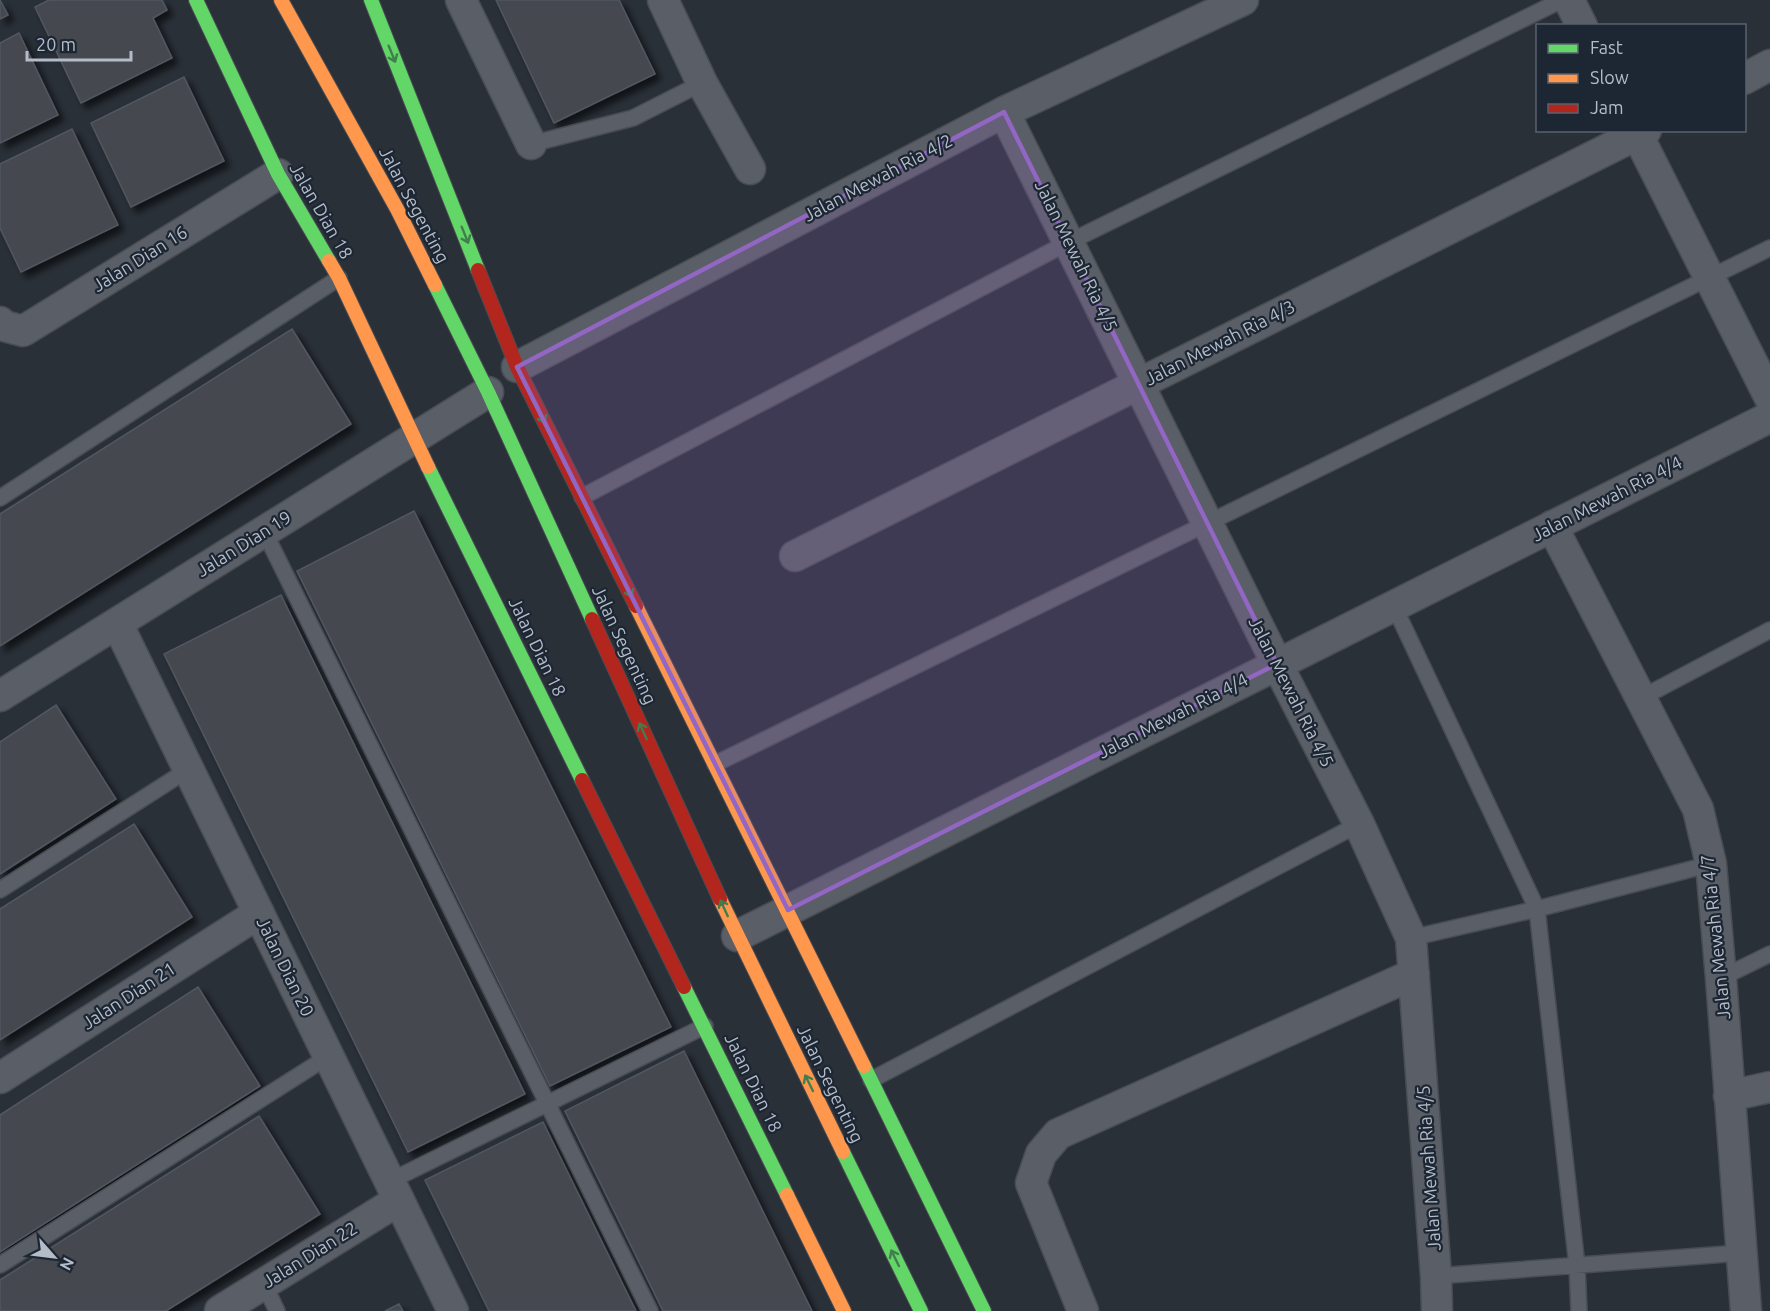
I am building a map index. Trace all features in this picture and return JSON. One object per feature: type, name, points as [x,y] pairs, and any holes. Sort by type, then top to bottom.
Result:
[{"type":"street","name":"Jalan Dian 18","points":[[196,0],[278,174],[339,278],[414,438],[844,1311]]},
{"type":"street","name":"Jalan Segenting","points":[[281,0],[397,209],[488,392],[737,936],[921,1311]]},
{"type":"street","name":"Jalan Segenting","points":[[371,0],[517,367],[788,910],[984,1311]]},
{"type":"street","points":[[461,0],[531,144]]},
{"type":"street","points":[[663,0],[702,83],[750,169]]},
{"type":"street","name":"Jalan Mewah Ria 4/2","points":[[517,367],[1004,112],[1243,0]]},
{"type":"street","points":[[1569,0],[1581,24]]},
{"type":"street","points":[[1746,78],[1770,65]]},
{"type":"street","name":"Jalan Mewah Ria 4/5","points":[[1004,112],[1207,524],[1359,824],[1411,939],[1437,1276],[1437,1311]]},
{"type":"street","points":[[1639,132],[1770,398]]},
{"type":"street","name":"Jalan Mewah Ria 4/3","points":[[795,556],[1639,132]]},
{"type":"street","name":"Jalan Dian 16","points":[[0,322],[4,326],[23,332],[278,174]]},
{"type":"street","name":"Jalan Dian 19","points":[[0,696],[488,392]]},
{"type":"street","name":"Jalan Mewah Ria 4/4","points":[[737,936],[1770,417]]},
{"type":"street","name":"Jalan Mewah Ria 4/7","points":[[1552,526],[1698,809],[1711,864],[1746,1311]]},
{"type":"street","name":"Jalan Dian 20","points":[[117,623],[453,1311]]},
{"type":"street","name":"Jalan Dian 21","points":[[0,1078],[259,913]]},
{"type":"street","points":[[1083,1311],[1031,1183],[1041,1154],[1058,1134],[1414,974]]},
{"type":"street","points":[[1729,1096],[1770,1087]]},
{"type":"street","name":"Jalan Dian 22","points":[[220,1311],[264,1284],[394,1190]]},
{"type":"lane","points":[[582,497],[1069,242],[1562,0]]},
{"type":"lane","points":[[531,144],[633,118],[702,83]]},
{"type":"lane","points":[[715,764],[1770,248]]},
{"type":"lane","points":[[0,498],[339,278]]},
{"type":"lane","points":[[264,531],[650,1311]]},
{"type":"lane","points":[[1394,606],[1537,909],[1580,1311]]},
{"type":"lane","points":[[1641,698],[1770,630]]},
{"type":"lane","points":[[0,890],[189,769]]},
{"type":"lane","points":[[871,1080],[1359,824]]},
{"type":"lane","points":[[1411,939],[1711,864]]},
{"type":"lane","points":[[1721,978],[1770,954]]},
{"type":"lane","points":[[394,1190],[547,1104],[705,1026]]},
{"type":"lane","points":[[0,1265],[328,1056]]},
{"type":"lane","points":[[1437,1276],[1740,1253]]},
{"type":"lane","points":[[264,1284],[277,1311]]},
{"type":"highlighted area","points":[[1004,112],[1277,664],[788,910],[517,367]]},
{"type":"building","points":[[0,0],[8,15],[0,19]]},
{"type":"building","points":[[49,0],[162,0],[167,10],[153,18],[172,58],[81,103],[35,7]]},
{"type":"building","points":[[496,0],[619,0],[655,74],[554,123]]},
{"type":"building","points":[[19,33],[58,115],[0,143],[0,43]]},
{"type":"building","points":[[184,77],[224,161],[131,207],[91,123]]},
{"type":"building","points":[[72,129],[118,225],[21,272],[0,228],[0,164]]},
{"type":"building","points":[[292,329],[351,424],[0,646],[0,514]]},
{"type":"building","points":[[414,511],[671,1027],[550,1086],[297,571]]},
{"type":"building","points":[[281,595],[525,1094],[408,1152],[164,654]]},
{"type":"building","points":[[56,705],[116,799],[0,874],[0,742]]},
{"type":"building","points":[[134,824],[192,917],[0,1040],[0,909]]},
{"type":"building","points":[[198,987],[260,1086],[0,1252],[0,1115]]},
{"type":"building","points":[[684,1051],[812,1311],[663,1311],[565,1111]]},
{"type":"building","points":[[259,1116],[320,1214],[166,1311],[0,1311],[0,1280]]},
{"type":"building","points":[[543,1122],[636,1311],[489,1311],[425,1180]]},
{"type":"building","points":[[399,1304],[403,1311],[385,1311]]},
{"type":"traffic: fast","points":[[196,0],[278,174],[329,261]]},
{"type":"traffic: fast","points":[[371,0],[478,270]]},
{"type":"traffic: fast","points":[[435,285],[488,392],[592,619]]},
{"type":"traffic: fast","points":[[428,467],[582,780]]},
{"type":"traffic: fast","points":[[684,987],[787,1195]]},
{"type":"traffic: fast","points":[[864,1066],[984,1311]]},
{"type":"traffic: fast","points":[[843,1152],[921,1311]]},
{"type":"traffic: slow","points":[[281,0],[397,209],[435,285]]},
{"type":"traffic: slow","points":[[329,261],[428,467]]},
{"type":"traffic: slow","points":[[636,606],[864,1066]]},
{"type":"traffic: slow","points":[[720,899],[843,1152]]},
{"type":"traffic: slow","points":[[787,1195],[844,1311]]},
{"type":"traffic: jam","points":[[478,270],[517,367],[636,606]]},
{"type":"traffic: jam","points":[[592,619],[720,899]]},
{"type":"traffic: jam","points":[[582,780],[684,987]]}]
